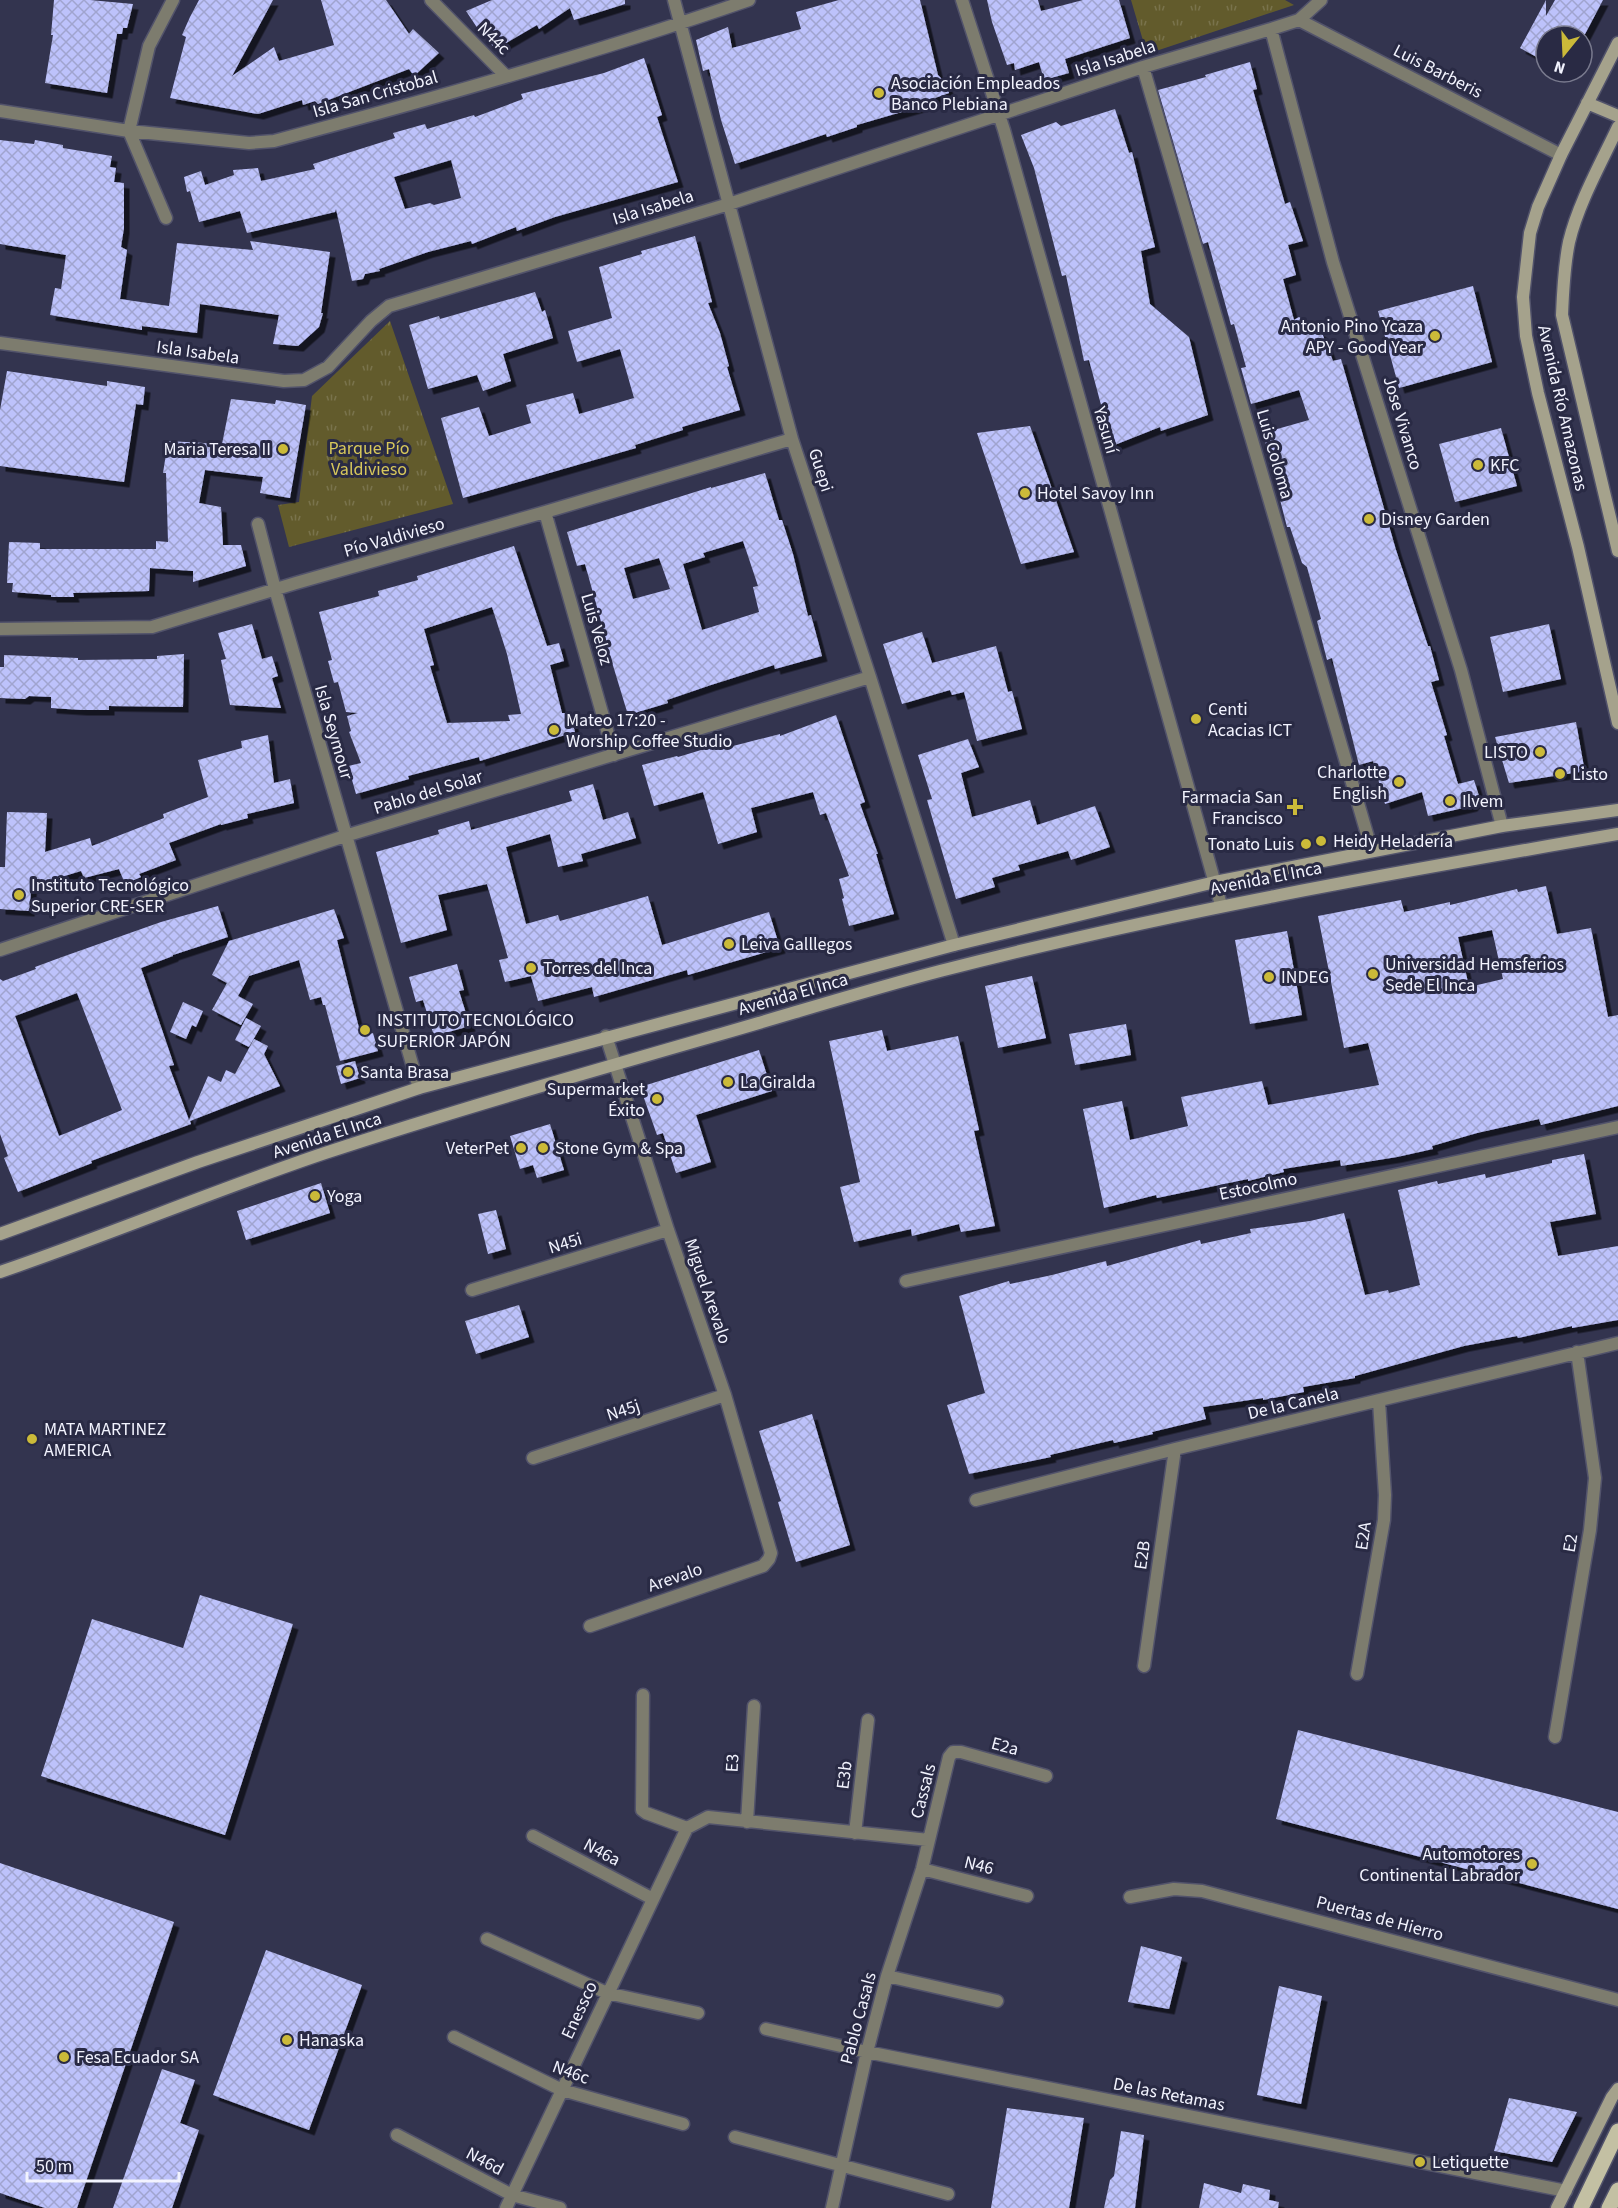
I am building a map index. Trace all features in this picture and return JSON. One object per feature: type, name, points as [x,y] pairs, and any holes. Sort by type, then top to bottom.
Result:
[{"type":"main road","name":"Avenida Río Amazonas","points":[[1618,43],[1561,155],[1538,207],[1530,233],[1523,297],[1526,336],[1538,393],[1618,723]]},
{"type":"main road","points":[[1587,103],[1618,116]]},
{"type":"main road","name":"Avenida Río Amazonas","points":[[1618,127],[1601,162],[1570,240],[1563,276],[1562,315],[1618,551]]},
{"type":"main road","name":"Avenida El Inca","points":[[0,1234],[198,1162],[419,1088],[606,1036],[954,945],[1215,882],[1502,826],[1618,810]]},
{"type":"main road","name":"Avenida El Inca","points":[[0,1272],[211,1193],[327,1153],[614,1064],[940,971],[1221,905],[1618,834]]},
{"type":"main road","points":[[1557,2208],[1618,2084]]},
{"type":"main road","points":[[1581,2208],[1618,2131]]},
{"type":"main road","points":[[1609,2208],[1618,2190]]},
{"type":"street","points":[[166,218],[129,131],[149,46],[173,0]]},
{"type":"street","name":"N44c","points":[[431,0],[506,76]]},
{"type":"street","name":"Guepi","points":[[674,0],[792,439],[954,945]]},
{"type":"street","name":"Isla San Cristobal","points":[[0,111],[129,131],[249,143],[274,141],[506,76],[682,23],[749,0]]},
{"type":"street","name":"Yasuní","points":[[962,0],[999,115],[1221,905]]},
{"type":"street","name":"Isla Isabela","points":[[0,343],[284,381],[304,380],[328,367],[371,321],[389,306],[729,204],[1143,67],[1299,20],[1321,0]]},
{"type":"street","name":"Luis Barberis","points":[[1299,20],[1561,155]]},
{"type":"street","name":"Jose Vivanco","points":[[1271,29],[1334,262],[1461,670],[1502,826]]},
{"type":"street","name":"Luis Coloma","points":[[1143,67],[1372,851]]},
{"type":"street","name":"Pío Valdivieso","points":[[0,629],[152,627],[792,439]]},
{"type":"street","name":"Luis Veloz","points":[[545,513],[614,754]]},
{"type":"street","name":"Isla Seymour","points":[[258,524],[345,836],[419,1088]]},
{"type":"street","name":"Pablo del Solar","points":[[0,950],[345,836],[870,677]]},
{"type":"street","name":"Miguel Arevalo","points":[[606,1036],[668,1230],[725,1395],[771,1553],[769,1559]]},
{"type":"street","name":"Estocolmo","points":[[906,1281],[1618,1127]]},
{"type":"street","name":"N45i","points":[[472,1290],[668,1230]]},
{"type":"street","name":"De la Canela","points":[[976,1500],[1175,1449],[1618,1343]]},
{"type":"street","name":"E2","points":[[1556,1737],[1590,1530],[1594,1478],[1577,1352]]},
{"type":"street","name":"N45j","points":[[533,1458],[725,1395]]},
{"type":"street","name":"E2A","points":[[1357,1674],[1384,1520],[1385,1495],[1379,1401]]},
{"type":"street","name":"E2B","points":[[1144,1666],[1175,1449]]},
{"type":"street","name":"Arevalo","points":[[590,1626],[763,1566],[769,1559]]},
{"type":"street","points":[[643,1695],[642,1810],[646,1813],[687,1828],[708,1817],[929,1840]]},
{"type":"street","name":"E3","points":[[747,1822],[754,1706]]},
{"type":"street","name":"E3b","points":[[855,1833],[868,1720]]},
{"type":"street","name":"E2a","points":[[953,1752],[961,1752],[1046,1776]]},
{"type":"street","name":"Cassals","points":[[929,1840],[949,1757],[953,1752]]},
{"type":"street","name":"Enessco","points":[[506,2208],[687,1828]]},
{"type":"street","name":"N46a","points":[[533,1836],[654,1899]]},
{"type":"street","name":"Pablo Casals","points":[[832,2208],[867,2052],[929,1840]]},
{"type":"street","name":"N46","points":[[922,1869],[1027,1896]]},
{"type":"street","name":"Puertas de Hierro","points":[[1130,1897],[1174,1889],[1202,1891],[1618,2000]]},
{"type":"street","points":[[487,1939],[607,1993],[698,2013]]},
{"type":"street","points":[[888,1976],[997,2001]]},
{"type":"street","name":"De las Retamas","points":[[766,2029],[867,2052],[1566,2191]]},
{"type":"street","name":"N46c","points":[[454,2037],[562,2090],[683,2124]]},
{"type":"street","name":"N46d","points":[[397,2135],[512,2195],[560,2208]]},
{"type":"street","points":[[735,2137],[948,2194]]},
{"type":"green space","points":[[1131,0],[1285,0],[1294,5],[1147,54]]},
{"type":"green space","name":"Parque Pío Valdivieso","points":[[390,321],[453,504],[289,547],[278,505],[299,502],[312,396]]},
{"type":"building","points":[[54,0],[90,0],[133,4],[127,28],[123,28],[122,34],[117,34],[107,93],[45,83],[53,35],[51,35]]},
{"type":"building","points":[[199,0],[273,0],[232,76],[274,47],[279,61],[334,45],[321,0],[386,0],[409,34],[413,29],[439,53],[414,76],[409,69],[318,104],[315,101],[303,105],[302,100],[258,114],[170,98],[186,37],[182,35]]},
{"type":"building","points":[[492,0],[625,0],[625,4],[574,20],[570,8],[539,29],[537,25],[501,46],[498,44],[493,47],[484,30],[480,32],[466,11]]},
{"type":"building","points":[[839,0],[920,0],[938,75],[946,83],[949,93],[935,98],[936,102],[857,125],[857,127],[827,137],[826,134],[735,164],[721,120],[709,69],[703,71],[696,40],[728,27],[732,48],[801,29],[796,12]]},
{"type":"building","points":[[987,0],[1038,0],[1041,11],[1083,0],[1119,0],[1130,38],[1065,59],[1069,73],[1044,80],[1039,62],[1015,70],[1014,63],[1007,65]]},
{"type":"building","points":[[1546,0],[1546,16],[1555,0],[1603,0],[1590,24],[1534,24],[1534,56],[1520,48]]},
{"type":"building","points":[[644,58],[662,115],[657,117],[678,182],[555,217],[517,231],[516,227],[472,244],[471,241],[428,252],[379,269],[380,271],[365,274],[363,279],[352,281],[336,209],[335,212],[247,233],[240,211],[199,222],[190,191],[187,192],[184,177],[201,171],[205,185],[234,175],[233,170],[258,168],[261,181],[315,169],[313,164],[395,138],[393,133],[425,124],[427,129],[474,115],[475,117],[523,99],[521,94],[604,73]],"holes":[[[451,160],[461,198],[405,209],[394,177]]]},
{"type":"building","points":[[1250,62],[1257,89],[1253,90],[1285,204],[1290,202],[1303,241],[1288,245],[1296,275],[1283,279],[1294,320],[1299,317],[1322,333],[1333,361],[1341,359],[1396,550],[1428,646],[1430,646],[1439,680],[1431,682],[1447,735],[1444,736],[1458,784],[1474,780],[1479,796],[1472,806],[1428,816],[1422,792],[1385,804],[1373,761],[1359,765],[1332,658],[1327,660],[1317,621],[1321,619],[1307,567],[1302,563],[1290,527],[1287,527],[1263,433],[1309,420],[1299,390],[1251,404],[1241,368],[1246,367],[1234,324],[1231,325],[1208,242],[1203,244],[1158,90]]},
{"type":"building","points":[[1115,109],[1129,153],[1132,152],[1155,247],[1141,251],[1150,304],[1189,337],[1208,415],[1161,431],[1160,427],[1112,446],[1089,360],[1084,361],[1066,275],[1062,276],[1034,168],[1021,135],[1056,122],[1061,126]]},
{"type":"building","points":[[0,140],[34,144],[35,140],[63,145],[63,148],[112,156],[110,167],[116,168],[114,182],[124,183],[124,228],[121,247],[127,250],[120,299],[169,306],[177,243],[253,250],[250,241],[330,252],[321,313],[323,313],[319,327],[298,346],[273,344],[279,315],[200,304],[197,333],[142,326],[142,330],[50,315],[55,288],[61,289],[66,255],[0,244]]},
{"type":"building","points":[[695,236],[712,302],[708,303],[720,333],[740,410],[682,427],[683,430],[635,445],[636,448],[463,498],[441,418],[479,407],[489,436],[531,423],[526,405],[573,393],[579,414],[634,398],[620,349],[577,362],[568,331],[612,318],[599,267],[642,254],[641,251]]},
{"type":"building","name":"Antonio Pino Ycaza APY - Good Year","points":[[1473,286],[1492,362],[1399,388],[1378,311]]},
{"type":"building","points":[[535,292],[542,312],[545,310],[553,338],[503,354],[511,381],[483,391],[477,375],[428,389],[409,325],[439,316],[440,319]]},
{"type":"building","points":[[7,371],[107,386],[107,381],[145,387],[143,405],[136,404],[124,482],[0,466],[0,410]]},
{"type":"building","points":[[231,399],[275,404],[276,400],[306,405],[290,498],[260,493],[263,477],[205,470],[199,503],[221,507],[223,545],[241,545],[246,566],[193,582],[193,571],[150,568],[149,591],[73,593],[74,597],[51,597],[51,595],[12,592],[13,583],[7,583],[9,542],[40,543],[40,549],[156,549],[156,541],[168,542],[166,473],[163,473],[168,441],[222,444]]},
{"type":"building","name":"Hotel Savoy Inn","points":[[1030,426],[1074,552],[1021,564],[977,433]]},
{"type":"building","name":"KFC","points":[[1501,428],[1517,486],[1455,502],[1439,444]]},
{"type":"building","points":[[765,473],[779,520],[782,520],[793,554],[808,616],[811,615],[822,656],[775,669],[774,665],[628,715],[611,659],[609,660],[599,630],[603,629],[585,564],[577,566],[567,532]],"holes":[[[743,541],[758,586],[753,587],[759,612],[702,630],[683,564],[705,557],[703,553]],[[659,558],[670,589],[633,599],[624,568]]]},
{"type":"building","points":[[514,546],[547,646],[559,643],[564,661],[550,665],[562,713],[570,713],[575,732],[480,761],[479,757],[408,776],[409,779],[356,794],[348,766],[361,763],[349,732],[351,731],[347,716],[358,713],[346,712],[338,682],[334,683],[328,661],[332,660],[319,612],[379,596],[378,591],[418,580],[417,576]],"holes":[[[492,607],[507,654],[521,714],[508,715],[510,721],[447,723],[430,666],[434,665],[424,629]]]},
{"type":"building","points":[[252,624],[262,659],[272,656],[278,676],[272,678],[281,708],[230,705],[221,660],[226,659],[218,633]]},
{"type":"building","points":[[1549,624],[1561,679],[1503,692],[1490,637]]},
{"type":"building","points":[[922,632],[932,663],[996,646],[1008,692],[1012,691],[1022,729],[977,741],[964,692],[952,695],[950,690],[902,704],[883,644]]},
{"type":"building","points":[[184,654],[183,707],[109,706],[109,710],[82,710],[51,708],[51,697],[0,698],[0,667],[4,667],[4,655],[78,658],[78,660],[157,659],[157,656]]},
{"type":"building","points":[[836,715],[865,802],[860,804],[878,854],[876,854],[894,914],[849,926],[839,879],[849,876],[826,813],[820,815],[813,792],[751,808],[757,832],[718,844],[703,792],[654,806],[642,765],[731,741],[733,746],[780,734],[780,736]]},
{"type":"building","name":"LISTO","points":[[1576,722],[1584,767],[1580,772],[1509,783],[1495,737]]},
{"type":"building","points":[[268,735],[274,783],[290,779],[294,803],[247,814],[248,818],[221,824],[169,843],[176,860],[139,874],[141,877],[125,884],[119,869],[84,878],[81,871],[48,881],[32,883],[29,911],[0,909],[0,867],[5,867],[7,812],[47,813],[45,852],[90,838],[92,846],[164,818],[163,814],[208,797],[198,760],[242,748],[241,741]]},
{"type":"building","points":[[968,739],[979,767],[961,773],[972,817],[1030,800],[1037,825],[1095,806],[1110,847],[1071,860],[1068,851],[1018,865],[1020,870],[992,878],[995,887],[956,899],[927,800],[932,799],[918,755]]},
{"type":"building","points":[[593,784],[603,820],[628,812],[636,838],[581,854],[583,861],[558,867],[550,834],[506,847],[526,924],[558,915],[560,921],[648,896],[662,945],[769,912],[780,948],[688,975],[687,970],[594,997],[592,987],[538,1001],[531,976],[505,982],[499,960],[508,958],[487,884],[438,895],[447,930],[401,943],[376,852],[439,834],[438,830],[469,821],[471,830],[572,801],[569,791]]},
{"type":"building","points":[[1546,886],[1557,934],[1591,928],[1608,1017],[1618,1015],[1618,1106],[1541,1125],[1539,1119],[1477,1133],[1432,1146],[1433,1149],[1397,1157],[1341,1166],[1340,1160],[1283,1169],[1284,1172],[1248,1181],[1248,1179],[1157,1198],[1156,1195],[1104,1208],[1083,1109],[1122,1101],[1130,1140],[1188,1126],[1181,1097],[1262,1081],[1268,1105],[1379,1085],[1368,1043],[1344,1048],[1318,916],[1401,900],[1404,912],[1450,902],[1450,905],[1517,889],[1518,892]],"holes":[[[1492,930],[1503,979],[1469,987],[1458,937]]]},
{"type":"building","points":[[218,906],[228,937],[141,968],[174,1065],[169,1066],[189,1120],[208,1076],[221,1082],[226,1070],[235,1074],[254,1039],[268,1046],[264,1054],[280,1086],[190,1121],[191,1124],[91,1161],[92,1163],[18,1192],[4,1158],[8,1156],[0,1134],[0,979],[3,981],[36,969],[35,967],[161,922]],"holes":[[[77,993],[122,1110],[59,1136],[15,1016]]]},
{"type":"building","points":[[334,909],[344,938],[337,940],[361,1036],[373,1033],[378,1051],[340,1061],[325,1005],[321,997],[310,1000],[299,960],[249,976],[238,996],[253,1004],[241,1025],[212,1010],[227,983],[212,975],[229,941]]},
{"type":"building","name":"INDEG","points":[[1287,931],[1302,1015],[1250,1024],[1235,940]]},
{"type":"building","points":[[457,964],[464,990],[459,991],[470,1026],[434,1036],[423,1000],[416,1002],[409,977]]},
{"type":"building","points":[[1032,976],[1046,1038],[998,1048],[985,986]]},
{"type":"building","points":[[183,1002],[203,1011],[196,1027],[192,1025],[186,1039],[170,1032]]},
{"type":"building","points":[[246,1018],[261,1026],[249,1047],[235,1040]]},
{"type":"building","points":[[1126,1024],[1131,1055],[1075,1065],[1069,1034]]},
{"type":"building","points":[[882,1030],[887,1051],[958,1036],[979,1130],[974,1131],[995,1226],[961,1232],[959,1224],[912,1236],[911,1229],[854,1242],[840,1187],[860,1182],[829,1041]]},
{"type":"building","points":[[759,1050],[772,1091],[696,1115],[711,1162],[676,1173],[663,1133],[657,1135],[640,1087]]},
{"type":"building","name":"Santa Brasa","points":[[355,1061],[360,1078],[341,1084],[336,1066]]},
{"type":"building","name":"Stone Gym & Spa","points":[[550,1124],[564,1170],[537,1178],[533,1165],[520,1169],[510,1136]]},
{"type":"building","points":[[1584,1154],[1596,1214],[1550,1222],[1558,1256],[1618,1246],[1618,1320],[1464,1346],[1355,1376],[1355,1378],[1303,1387],[1304,1392],[1263,1400],[1263,1398],[1203,1407],[1206,1419],[1152,1432],[1153,1434],[1114,1443],[1113,1440],[1050,1455],[1051,1457],[969,1474],[947,1405],[985,1393],[959,1296],[1009,1281],[1010,1284],[1106,1261],[1107,1266],[1200,1240],[1201,1244],[1251,1233],[1250,1229],[1310,1221],[1344,1213],[1365,1295],[1388,1290],[1389,1293],[1420,1285],[1398,1190],[1485,1174],[1486,1178]]},
{"type":"building","points":[[321,1183],[330,1213],[246,1240],[237,1211]]},
{"type":"building","points":[[496,1210],[506,1249],[488,1254],[478,1214]]},
{"type":"building","points":[[519,1305],[529,1337],[476,1354],[465,1321]]},
{"type":"building","points":[[812,1414],[850,1545],[796,1562],[778,1502],[781,1501],[759,1431]]},
{"type":"building","points":[[200,1595],[293,1624],[225,1835],[41,1776],[92,1619],[183,1648]]},
{"type":"building","name":"Automotores Continental Labrador","points":[[1298,1730],[1618,1812],[1618,1909],[1276,1819]]},
{"type":"building","name":"Fesa Ecuador SA","points":[[0,1863],[174,1922],[77,2208],[45,2208],[0,2193]]},
{"type":"building","points":[[1141,1946],[1182,1957],[1169,2009],[1128,2002]]},
{"type":"building","name":"Hanaska","points":[[266,1950],[362,1985],[309,2130],[213,2095]]},
{"type":"building","points":[[1279,1986],[1322,1996],[1301,2104],[1257,2095]]},
{"type":"building","points":[[162,2069],[195,2080],[180,2123],[199,2130],[172,2208],[113,2208]]},
{"type":"building","points":[[1509,2098],[1577,2112],[1552,2162],[1494,2151]]},
{"type":"building","points":[[1007,2108],[1084,2118],[1069,2208],[991,2208]]},
{"type":"building","points":[[1121,2131],[1144,2135],[1135,2208],[1104,2208],[1110,2180],[1114,2176]]},
{"type":"building","points":[[1204,2183],[1241,2193],[1243,2184],[1270,2190],[1269,2200],[1279,2202],[1278,2208],[1199,2208]]},
{"type":"place","name":"Asociación Empleados Banco Plebiana","points":[[879,93]]},
{"type":"place","name":"Antonio Pino Ycaza APY - Good Year","points":[[1435,336]]},
{"type":"place","name":"Maria Teresa II","points":[[283,449]]},
{"type":"place","name":"KFC","points":[[1478,465]]},
{"type":"place","name":"Hotel Savoy Inn","points":[[1025,493]]},
{"type":"place","name":"Disney Garden","points":[[1369,519]]},
{"type":"place","name":"Centi Acacias ICT","points":[[1196,719]]},
{"type":"place","name":"Mateo 17:20 - Worship Coffee Studio","points":[[554,730]]},
{"type":"place","name":"LISTO","points":[[1540,752]]},
{"type":"place","name":"Listo","points":[[1560,774]]},
{"type":"place","name":"Charlotte English","points":[[1399,782]]},
{"type":"place","name":"Ilvem","points":[[1450,801]]},
{"type":"place","name":"Farmacia San Francisco","points":[[1295,807]]},
{"type":"place","name":"Heidy Heladería","points":[[1321,841]]},
{"type":"place","name":"Tonato Luis","points":[[1306,844]]},
{"type":"place","name":"Instituto Tecnológico Superior CRE-SER","points":[[19,895]]},
{"type":"place","name":"Leiva Galllegos","points":[[729,944]]},
{"type":"place","name":"Torres del Inca","points":[[531,968]]},
{"type":"place","name":"Universidad Hemsferios Sede El Inca","points":[[1373,974]]},
{"type":"place","name":"INDEG","points":[[1269,977]]},
{"type":"place","name":"INSTITUTO TECNOLÓGICO SUPERIOR JAPÓN","points":[[365,1030]]},
{"type":"place","name":"Santa Brasa","points":[[348,1072]]},
{"type":"place","name":"La Giralda","points":[[728,1082]]},
{"type":"place","name":"Supermarket Éxito","points":[[657,1099]]},
{"type":"place","name":"VeterPet","points":[[521,1148]]},
{"type":"place","name":"Stone Gym & Spa","points":[[543,1148]]},
{"type":"place","name":"Yoga","points":[[315,1196]]},
{"type":"place","name":"MATA MARTINEZ AMERICA","points":[[32,1439]]},
{"type":"place","name":"Automotores Continental Labrador","points":[[1532,1864]]},
{"type":"place","name":"Hanaska","points":[[287,2040]]},
{"type":"place","name":"Fesa Ecuador SA","points":[[64,2057]]},
{"type":"place","name":"Letiquette","points":[[1420,2162]]}]
